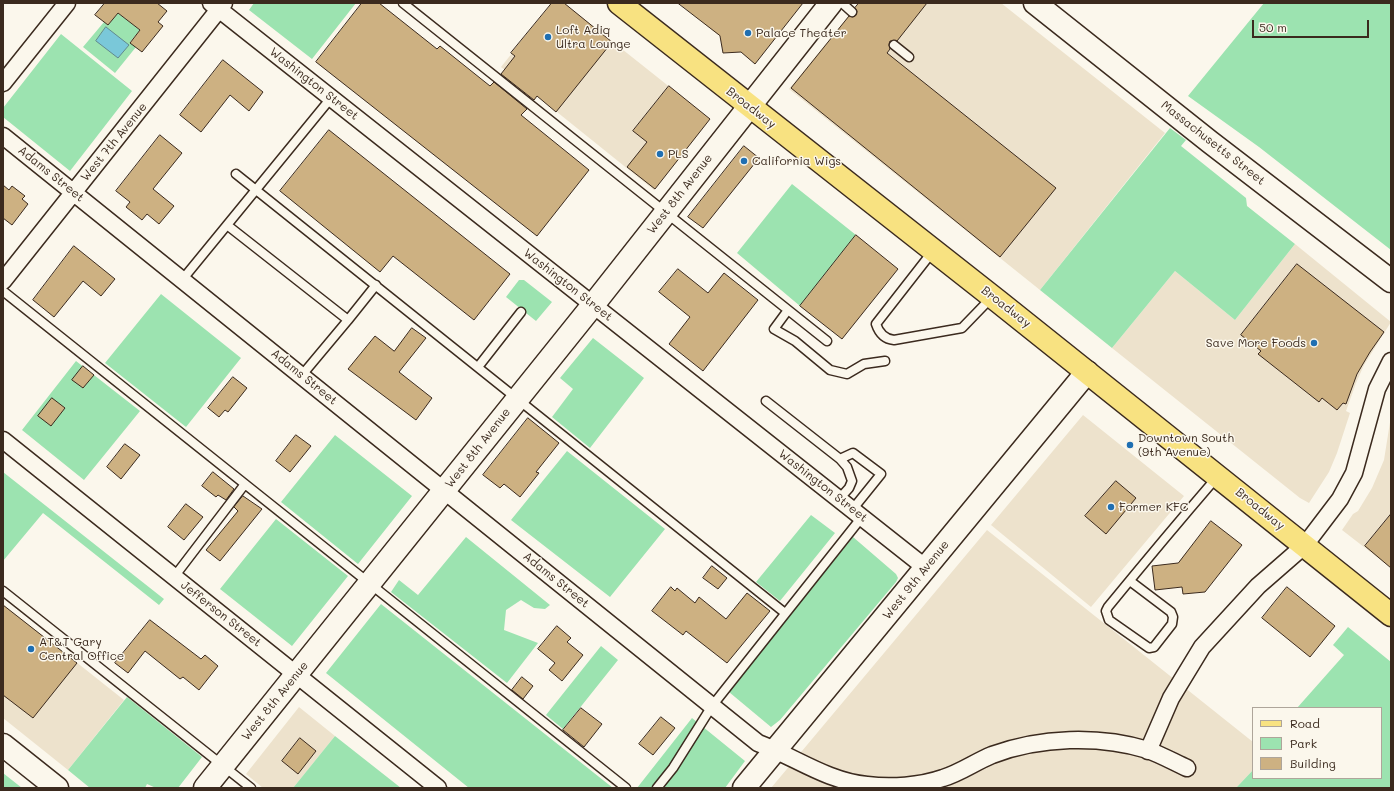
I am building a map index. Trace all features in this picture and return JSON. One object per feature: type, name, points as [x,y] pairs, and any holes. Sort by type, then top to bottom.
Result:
[{"type":"main road","name":"Broadway","points":[[620,3],[992,296],[1391,615]]},
{"type":"street","points":[[3,83],[67,3]]},
{"type":"street","name":"West 8th Avenue","points":[[205,788],[593,305],[831,3]]},
{"type":"street","name":"Massachusetts Street","points":[[1035,3],[1210,142],[1391,281]]},
{"type":"street","name":"Washington Street","points":[[218,5],[331,98],[926,568]]},
{"type":"street","name":"West 7th Avenue","points":[[3,281],[218,5]]},
{"type":"street","name":"Adams Street","points":[[3,136],[758,743],[777,750],[837,780],[870,787],[919,784],[943,778],[991,756],[1009,750],[1042,743],[1093,741],[1119,744],[1148,751],[1186,768]]},
{"type":"street","points":[[1148,751],[1171,698],[1202,647],[1258,586],[1305,545],[1340,499],[1354,473],[1377,388],[1391,361]]},
{"type":"street","name":"West 9th Avenue","points":[[744,788],[777,750],[1087,372]]},
{"type":"street","name":"Jefferson Street","points":[[3,440],[438,788]]},
{"type":"street","points":[[3,745],[57,788]]},
{"type":"lane","points":[[403,3],[827,341]]},
{"type":"lane","points":[[842,3],[852,12]]},
{"type":"lane","points":[[894,45],[909,57]]},
{"type":"lane","points":[[182,280],[331,98]]},
{"type":"lane","points":[[236,174],[785,613]]},
{"type":"lane","points":[[227,225],[348,320]]},
{"type":"lane","points":[[934,250],[876,324],[880,334],[894,340],[962,328],[992,296]]},
{"type":"lane","points":[[302,375],[376,285]]},
{"type":"lane","points":[[3,291],[626,788]]},
{"type":"lane","points":[[788,310],[774,329],[795,341],[830,370],[847,374],[864,364],[885,361]]},
{"type":"lane","points":[[478,367],[521,312]]},
{"type":"lane","points":[[766,401],[840,459],[847,467],[852,481],[839,499]]},
{"type":"lane","points":[[657,788],[673,768],[712,706],[785,613],[857,513],[881,474],[854,453],[840,459]]},
{"type":"lane","points":[[1130,581],[1171,612],[1173,617],[1172,624],[1154,647],[1149,648],[1142,645],[1109,620],[1106,616],[1108,607],[1218,476]]},
{"type":"lane","points":[[174,577],[245,484]]},
{"type":"lane","points":[[3,591],[251,788]]},
{"type":"shaded area","points":[[552,3],[564,3],[710,119],[654,190],[501,67]]},
{"type":"shaded area","points":[[859,3],[1001,3],[1165,133],[1040,290],[789,89]]},
{"type":"shaded area","points":[[1295,244],[1391,322],[1364,365],[1346,411],[1350,413],[1337,453],[1329,472],[1309,503],[1300,498],[1112,348],[1175,271],[1235,320]]},
{"type":"shaded area","points":[[1083,415],[1184,496],[1091,607],[991,525]]},
{"type":"shaded area","points":[[1391,416],[1391,568],[1342,530],[1353,514],[1358,511],[1372,488],[1384,460]]},
{"type":"shaded area","points":[[987,530],[1252,741],[1252,771],[1236,788],[771,788]]},
{"type":"shaded area","points":[[3,604],[124,700],[68,770],[3,718]]},
{"type":"shaded area","points":[[299,707],[335,736],[293,788],[263,788],[246,774]]},
{"type":"green space","points":[[254,3],[356,3],[312,59],[249,10]]},
{"type":"green space","points":[[1264,3],[1391,3],[1391,250],[1259,147],[1188,96]]},
{"type":"green space","points":[[118,13],[140,30],[130,42],[136,47],[115,73],[83,47],[104,22],[108,25]]},
{"type":"green space","points":[[61,34],[132,91],[70,171],[3,117],[3,108]]},
{"type":"green space","points":[[1170,128],[1186,140],[1181,146],[1246,198],[1247,206],[1295,244],[1235,320],[1175,271],[1112,348],[1040,290]]},
{"type":"green space","points":[[792,184],[856,235],[800,306],[737,253]]},
{"type":"green space","points":[[519,280],[524,280],[552,302],[536,321],[506,297]]},
{"type":"green space","points":[[161,294],[241,358],[186,427],[105,363]]},
{"type":"green space","points":[[593,338],[644,378],[590,448],[552,417],[573,389],[560,378]]},
{"type":"green space","points":[[76,361],[140,411],[84,480],[22,430]]},
{"type":"green space","points":[[335,435],[412,496],[358,564],[281,502]]},
{"type":"green space","points":[[567,451],[665,529],[610,597],[511,520]]},
{"type":"green space","points":[[3,472],[164,599],[159,605],[43,513],[3,561]]},
{"type":"green space","points":[[811,515],[835,533],[780,601],[756,582]]},
{"type":"green space","points":[[276,519],[348,576],[292,646],[220,589]]},
{"type":"green space","points":[[466,537],[550,605],[545,609],[534,608],[521,600],[506,610],[504,630],[538,643],[507,683],[391,592],[399,580],[418,595]]},
{"type":"green space","points":[[853,537],[896,574],[898,578],[780,720],[771,727],[729,692]]},
{"type":"green space","points":[[381,604],[613,788],[469,788],[326,673]]},
{"type":"green space","points":[[1348,627],[1391,662],[1391,788],[1236,788],[1252,771],[1252,779],[1382,779],[1382,707],[1298,707],[1344,655],[1333,645]]},
{"type":"green space","points":[[601,646],[618,660],[563,729],[546,715]]},
{"type":"green space","points":[[127,697],[202,757],[178,788],[156,788],[147,784],[145,788],[90,788],[68,770]]},
{"type":"green space","points":[[692,718],[745,761],[725,788],[637,788]]},
{"type":"green space","points":[[335,736],[401,788],[293,788]]},
{"type":"green space","points":[[3,773],[22,788],[3,788]]},
{"type":"water","points":[[106,27],[129,45],[118,58],[96,41]]},
{"type":"building","points":[[105,3],[157,3],[167,11],[158,22],[163,26],[142,52],[130,43],[140,30],[118,13],[108,25],[95,15]]},
{"type":"building","points":[[362,3],[379,3],[437,49],[440,46],[490,86],[494,82],[527,109],[521,115],[589,170],[537,236],[316,62]]},
{"type":"building","points":[[552,3],[564,3],[612,42],[556,112],[537,96],[534,100],[501,74],[515,56],[511,53]]},
{"type":"building","name":"Palace Theater","points":[[678,3],[803,3],[755,64],[741,52],[723,53],[720,36]]},
{"type":"building","points":[[859,3],[927,3],[897,41],[890,41],[890,49],[887,53],[1056,188],[1000,257],[791,88],[849,16],[853,17],[856,15],[857,11],[855,8]]},
{"type":"building","points":[[223,60],[263,92],[249,111],[230,95],[201,132],[180,115]]},
{"type":"building","name":"PLS","points":[[669,86],[710,119],[655,189],[627,167],[647,142],[633,131]]},
{"type":"building","points":[[329,130],[510,274],[474,320],[393,256],[380,272],[280,191]]},
{"type":"building","points":[[160,135],[182,153],[153,189],[174,206],[159,224],[147,214],[142,220],[126,207],[130,202],[116,191]]},
{"type":"building","points":[[744,146],[759,158],[703,228],[688,217]]},
{"type":"building","points":[[3,185],[9,190],[12,186],[25,196],[22,199],[28,204],[12,225],[3,218]]},
{"type":"building","points":[[856,235],[898,269],[842,339],[800,306]]},
{"type":"building","points":[[74,246],[115,279],[101,296],[83,281],[54,317],[33,300]]},
{"type":"building","name":"Save More Foods","points":[[1297,264],[1384,332],[1357,374],[1346,404],[1343,403],[1337,410],[1322,398],[1319,402],[1258,354],[1261,351],[1241,335]]},
{"type":"building","points":[[678,269],[708,293],[724,273],[758,300],[703,371],[669,344],[690,317],[659,292]]},
{"type":"building","points":[[412,328],[426,338],[399,372],[432,398],[416,420],[348,369],[375,336],[394,351]]},
{"type":"building","points":[[83,366],[94,375],[83,388],[72,380]]},
{"type":"building","points":[[233,377],[247,388],[228,412],[225,410],[219,417],[208,408]]},
{"type":"building","points":[[52,398],[65,408],[51,426],[38,416]]},
{"type":"building","points":[[528,418],[559,443],[536,472],[539,473],[520,497],[504,484],[500,488],[483,475]]},
{"type":"building","points":[[296,435],[311,446],[290,472],[276,461]]},
{"type":"building","points":[[125,444],[140,455],[121,479],[107,467]]},
{"type":"building","points":[[213,472],[234,489],[226,500],[218,495],[216,497],[202,486]]},
{"type":"building","name":"Former KFC","points":[[1116,481],[1136,498],[1106,534],[1085,516]]},
{"type":"building","points":[[243,496],[262,509],[220,561],[206,550],[238,511],[234,507]]},
{"type":"building","points":[[186,504],[203,517],[184,540],[168,527]]},
{"type":"building","points":[[1391,514],[1391,568],[1365,546]]},
{"type":"building","points":[[1211,521],[1242,545],[1205,592],[1183,594],[1182,587],[1155,590],[1152,566],[1178,563]]},
{"type":"building","points":[[712,566],[727,578],[718,589],[703,578]]},
{"type":"building","points":[[671,587],[675,591],[677,588],[695,603],[699,597],[726,619],[747,593],[770,611],[727,663],[686,631],[683,635],[652,611]]},
{"type":"building","points":[[1287,587],[1335,626],[1310,657],[1262,618]]},
{"type":"building","name":"AT&T Gary Central Office","points":[[3,605],[77,663],[33,718],[3,695]]},
{"type":"building","points":[[150,620],[201,659],[205,655],[218,666],[199,690],[183,677],[180,679],[145,651],[128,673],[115,663]]},
{"type":"building","points":[[557,626],[571,638],[567,642],[583,655],[562,681],[549,670],[555,663],[538,649]]},
{"type":"building","points":[[522,677],[533,686],[523,699],[512,690]]},
{"type":"building","points":[[581,708],[602,724],[584,747],[563,730]]},
{"type":"building","points":[[661,717],[675,728],[653,755],[639,744]]},
{"type":"building","points":[[300,738],[316,751],[298,774],[282,761]]},
{"type":"place","name":"Palace Theater","points":[[748,33]]},
{"type":"place","name":"Loft Adiq Ultra Lounge","points":[[548,37]]},
{"type":"place","name":"PLS","points":[[660,154]]},
{"type":"place","name":"California Wigs","points":[[744,161]]},
{"type":"place","name":"Save More Foods","points":[[1314,343]]},
{"type":"place","name":"Downtown South (9th Avenue)","points":[[1130,445]]},
{"type":"place","name":"Former KFC","points":[[1111,507]]},
{"type":"place","name":"AT&T Gary Central Office","points":[[31,649]]}]
